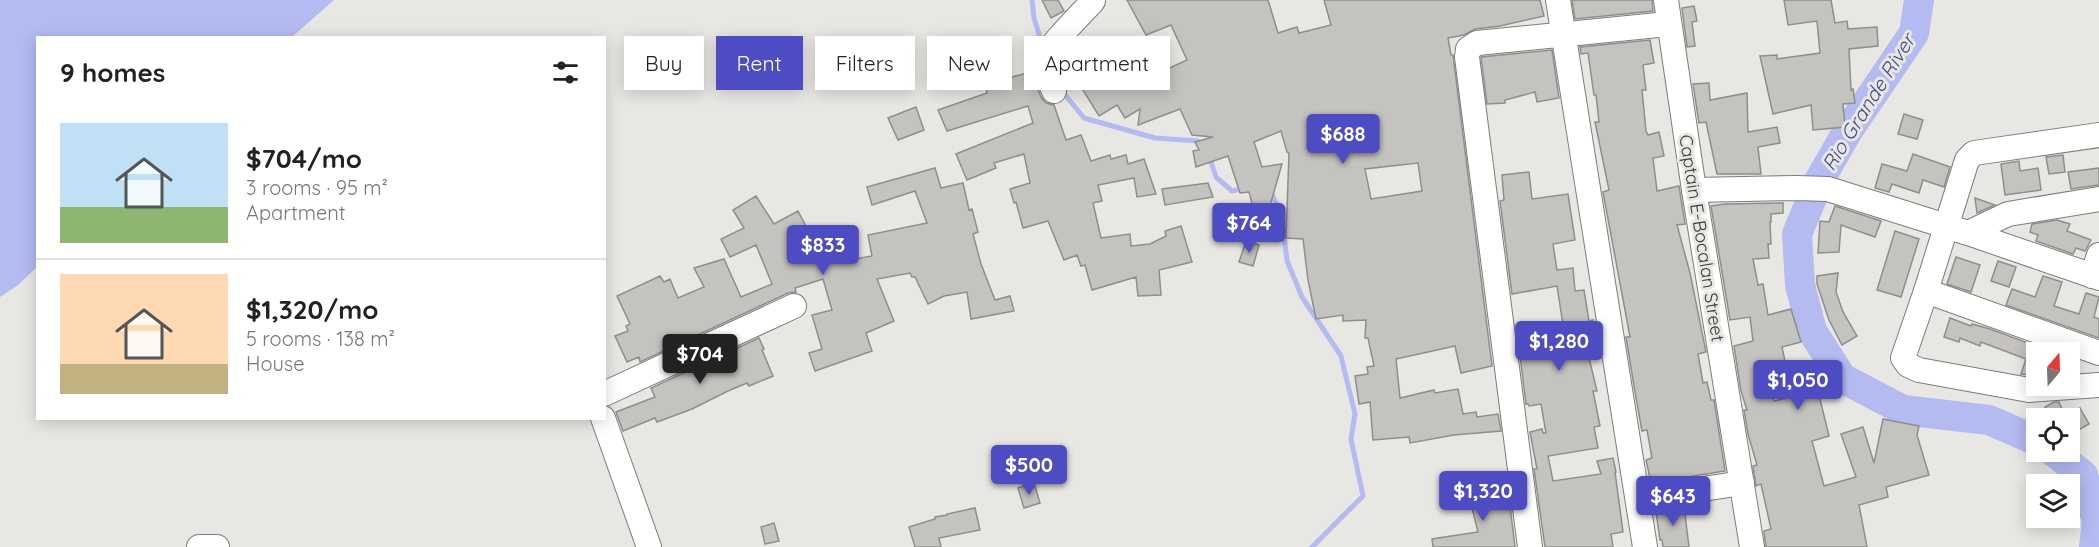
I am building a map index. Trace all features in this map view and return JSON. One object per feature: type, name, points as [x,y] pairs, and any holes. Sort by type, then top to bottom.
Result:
[{"type":"street","points":[[1054,91],[1047,73],[1047,52],[1094,0]]},
{"type":"street","points":[[1558,0],[1645,547]]},
{"type":"street","name":"Captain E-Bocalan Street","points":[[1666,0],[1694,190],[1752,547]]},
{"type":"street","points":[[1530,547],[1467,57],[1468,49],[1477,43],[1668,24]]},
{"type":"street","points":[[2099,135],[1974,153],[1967,160],[1957,230],[1926,291],[1903,358],[1908,365],[1919,370],[2029,390],[2099,385]]},
{"type":"street","points":[[1694,190],[1828,189],[1957,230],[2097,270]]},
{"type":"street","points":[[1957,230],[2008,214],[2099,199]]},
{"type":"street","points":[[1926,291],[2099,353]]},
{"type":"street","points":[[606,393],[794,306]]},
{"type":"street","points":[[604,420],[649,547]]},
{"type":"street","points":[[1638,499],[1742,483]]},
{"type":"street","points":[[199,547],[217,547]]},
{"type":"water","points":[[0,0],[334,0],[293,36],[36,36],[36,268],[18,285],[0,297]]},
{"type":"building","points":[[1042,0],[1058,0],[1064,11],[1051,18]]},
{"type":"building","points":[[1127,0],[1268,0],[1278,33],[1297,27],[1299,33],[1331,25],[1324,0],[1540,0],[1544,16],[1475,29],[1464,35],[1448,38],[1451,55],[1453,55],[1492,366],[1461,373],[1455,346],[1396,359],[1400,398],[1434,390],[1435,393],[1458,389],[1463,414],[1476,412],[1477,417],[1498,414],[1501,431],[1454,435],[1410,443],[1409,437],[1373,440],[1370,402],[1359,404],[1355,376],[1368,374],[1367,367],[1374,366],[1368,338],[1365,338],[1366,320],[1343,321],[1343,315],[1316,319],[1303,239],[1286,238],[1289,153],[1281,131],[1254,142],[1262,167],[1282,164],[1261,237],[1249,192],[1240,193],[1228,156],[1196,167],[1193,151],[1199,150],[1195,142],[1213,137],[1192,135],[1180,109],[1138,125],[1140,109],[1125,118],[1117,105],[1099,116],[1083,90],[1170,90],[1170,68],[1187,60],[1171,25],[1146,35]],"holes":[[[1418,163],[1422,191],[1371,199],[1365,169]]]},
{"type":"building","points":[[1572,0],[1652,0],[1653,11],[1575,19]]},
{"type":"building","points":[[1784,0],[1831,0],[1835,23],[1847,21],[1848,29],[1877,27],[1878,46],[1849,49],[1851,90],[1853,89],[1855,103],[1843,104],[1845,127],[1813,130],[1811,105],[1773,114],[1760,56],[1777,55],[1777,59],[1820,53],[1817,21],[1788,25]]},
{"type":"building","points":[[1694,6],[1697,21],[1692,22],[1695,46],[1687,47],[1682,8]]},
{"type":"building","points":[[1650,40],[1654,63],[1643,65],[1646,90],[1642,90],[1646,131],[1648,135],[1659,132],[1664,156],[1653,158],[1657,191],[1679,186],[1685,224],[1677,225],[1690,273],[1706,352],[1698,354],[1703,383],[1707,382],[1711,400],[1714,400],[1725,471],[1651,483],[1646,460],[1652,458],[1647,430],[1642,431],[1626,337],[1630,337],[1603,192],[1609,190],[1595,122],[1599,122],[1596,95],[1594,95],[1588,53],[1581,54],[1580,47]]},
{"type":"building","points":[[1552,50],[1559,98],[1537,102],[1535,92],[1505,100],[1505,103],[1487,104],[1481,57]]},
{"type":"building","points":[[1024,74],[1024,90],[1038,90],[1046,103],[1054,105],[1066,140],[1081,135],[1091,161],[1110,155],[1111,159],[1126,155],[1128,164],[1144,159],[1156,194],[1137,197],[1134,178],[1098,185],[1102,201],[1093,203],[1101,238],[1130,234],[1131,246],[1150,244],[1166,236],[1165,231],[1181,226],[1192,262],[1159,270],[1161,295],[1138,296],[1136,277],[1092,290],[1085,265],[1081,266],[1077,255],[1064,260],[1048,221],[1023,228],[1010,189],[1030,183],[1024,154],[994,163],[996,168],[967,180],[956,154],[1033,123],[1028,106],[947,131],[938,110],[987,93],[986,90],[1012,90],[1012,77]]},
{"type":"building","points":[[1709,83],[1710,100],[1747,93],[1748,132],[1777,127],[1780,143],[1758,147],[1761,174],[1717,174],[1706,122],[1699,123],[1693,84]]},
{"type":"building","points":[[916,107],[924,130],[898,140],[888,118]]},
{"type":"building","points":[[1904,114],[1923,120],[1917,139],[1898,134]]},
{"type":"building","points":[[1913,154],[1950,167],[1944,187],[1923,180],[1919,193],[1892,184],[1889,192],[1875,188],[1882,164],[1907,171]]},
{"type":"building","points":[[2063,155],[2065,172],[2049,174],[2046,157]]},
{"type":"building","points":[[2019,161],[2020,171],[2038,168],[2041,190],[2005,195],[2001,164]]},
{"type":"building","points":[[935,168],[941,188],[963,183],[969,210],[972,209],[978,232],[973,234],[981,264],[995,300],[1010,296],[1014,311],[971,319],[967,292],[944,296],[928,304],[915,277],[912,277],[910,273],[877,279],[894,321],[866,333],[872,351],[815,371],[809,353],[822,349],[812,315],[832,310],[823,279],[795,288],[796,292],[788,293],[640,362],[639,357],[627,362],[615,336],[628,331],[626,326],[630,324],[617,296],[660,276],[664,282],[670,279],[678,298],[704,287],[694,268],[724,259],[741,297],[772,284],[756,245],[730,257],[721,239],[744,228],[733,210],[756,196],[774,224],[798,211],[809,232],[819,230],[828,264],[872,256],[868,235],[927,223],[915,191],[872,205],[867,187]]},
{"type":"building","points":[[2099,168],[2099,185],[2071,189],[2068,172]]},
{"type":"building","points":[[1529,172],[1532,199],[1568,194],[1575,240],[1553,244],[1557,270],[1573,268],[1575,291],[1584,290],[1589,321],[1593,320],[1599,352],[1588,354],[1597,391],[1593,391],[1600,426],[1594,427],[1598,448],[1548,456],[1553,481],[1601,474],[1597,461],[1613,458],[1623,532],[1611,534],[1613,547],[1545,547],[1534,469],[1537,469],[1530,432],[1542,429],[1543,433],[1546,433],[1541,404],[1529,406],[1526,404],[1517,332],[1563,325],[1557,286],[1512,294],[1500,201],[1504,200],[1502,175]]},
{"type":"building","points":[[1208,183],[1213,197],[1165,205],[1162,189]]},
{"type":"building","points":[[1975,198],[1995,205],[1977,213]]},
{"type":"building","points":[[1783,203],[1783,213],[1771,214],[1769,258],[1753,259],[1758,285],[1763,284],[1768,315],[1791,309],[1801,342],[1782,347],[1785,361],[1763,366],[1774,401],[1818,391],[1829,436],[1812,441],[1824,486],[1856,477],[1841,434],[1863,427],[1874,463],[1883,419],[1919,426],[1917,435],[1929,475],[1886,487],[1888,497],[1859,505],[1867,547],[1766,547],[1764,531],[1771,529],[1761,484],[1756,486],[1753,466],[1757,465],[1748,434],[1744,410],[1747,410],[1741,391],[1734,346],[1753,341],[1750,317],[1730,320],[1711,206]]},
{"type":"building","points":[[1835,206],[1881,221],[1875,237],[1841,225],[1839,252],[1818,253],[1820,221],[1829,222]]},
{"type":"building","points":[[2057,220],[2070,224],[2067,231],[2091,240],[2085,251],[2076,248],[2073,254],[2036,241],[2038,235],[2030,232],[2032,224]]},
{"type":"building","points":[[1895,231],[1919,239],[1901,297],[1877,290]]},
{"type":"building","points":[[1246,241],[1259,245],[1253,266],[1239,262]]},
{"type":"building","points":[[1956,257],[1980,265],[1971,292],[1947,284]]},
{"type":"building","points":[[1998,261],[2016,267],[2009,287],[1991,281]]},
{"type":"building","points":[[1838,273],[1836,292],[1843,312],[1857,336],[1842,345],[1829,320],[1817,284],[1817,276]]},
{"type":"building","points":[[2043,276],[2062,282],[2054,306],[2079,314],[2086,293],[2099,297],[2094,317],[2099,319],[2099,338],[2006,305],[2012,289],[2035,297]]},
{"type":"building","points":[[1950,318],[2026,342],[2026,359],[1981,342],[1980,346],[1960,338],[1959,342],[1944,337]]},
{"type":"building","points":[[759,338],[773,376],[749,386],[747,383],[692,409],[657,422],[655,418],[623,431],[616,412],[655,397],[651,388]]},
{"type":"building","points":[[2026,359],[2026,374],[2021,374]]},
{"type":"building","points":[[2059,402],[2062,408],[2045,408]]},
{"type":"building","points":[[2080,408],[2089,424],[2080,429]]},
{"type":"building","points":[[1481,473],[1489,509],[1510,506],[1515,547],[1433,547],[1432,539],[1478,532],[1464,476]]},
{"type":"building","points":[[1034,483],[1040,503],[1024,508],[1018,488]]},
{"type":"building","points":[[1684,506],[1689,547],[1663,547],[1656,511]]},
{"type":"building","points":[[975,508],[980,530],[939,538],[941,547],[915,547],[909,527],[935,519],[935,517]]},
{"type":"building","points":[[774,523],[779,541],[765,544],[761,527]]},
{"type":"waterway","points":[[1032,0],[1040,36]]},
{"type":"waterway","name":"Rio Grande River","points":[[1919,0],[1914,33],[1847,132],[1819,181],[1797,234],[1800,285],[1812,331],[1842,378],[1903,410],[1989,420],[2026,436]]},
{"type":"waterway","points":[[1062,91],[1084,118],[1155,138],[1198,141],[1202,146]]},
{"type":"waterway","points":[[1209,156],[1216,177],[1232,191],[1246,188]]},
{"type":"waterway","points":[[1271,192],[1282,217],[1287,261],[1302,297],[1341,356],[1355,414],[1351,439],[1363,496],[1312,547]]},
{"type":"waterway","name":"Rio Grande River","points":[[2067,462],[2083,475],[2097,521],[2094,547]]}]
